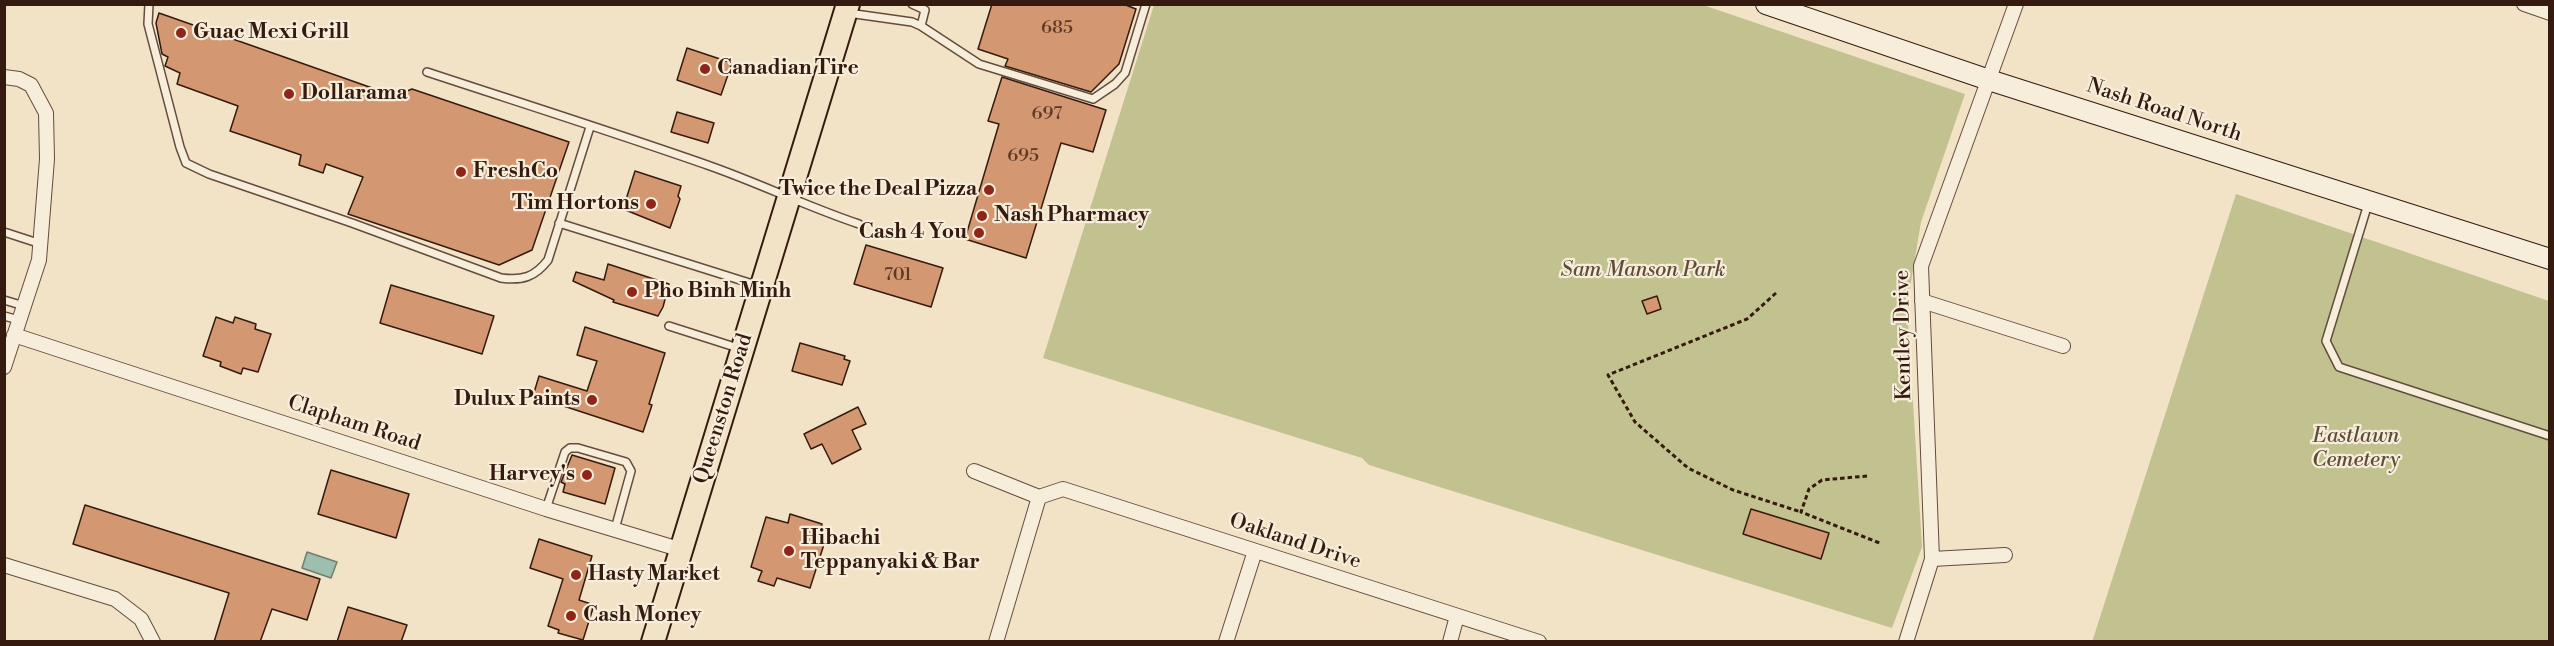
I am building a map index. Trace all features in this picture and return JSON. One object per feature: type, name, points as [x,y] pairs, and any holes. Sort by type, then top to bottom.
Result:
[{"type":"main road","name":"Nash Road North","points":[[1766,4],[1989,80],[2550,259]]},
{"type":"main road","name":"Queenston Road","points":[[653,642],[847,9]]},
{"type":"street","name":"Kentley Drive","points":[[1906,642],[1932,559],[1921,266],[2016,4]]},
{"type":"street","points":[[2524,4],[2550,13]]},
{"type":"street","points":[[4,77],[19,79],[31,86],[46,113],[47,159],[39,260],[4,367]]},
{"type":"street","points":[[1922,301],[2063,346]]},
{"type":"street","name":"Clapham Road","points":[[14,335],[546,509],[682,550]]},
{"type":"street","points":[[974,471],[1039,497],[996,642]]},
{"type":"street","name":"Oakland Drive","points":[[1039,497],[1063,489],[1539,642]]},
{"type":"street","points":[[1226,642],[1256,551]]},
{"type":"street","points":[[1932,559],[2005,555]]},
{"type":"street","points":[[4,565],[115,599],[141,619],[153,642]]},
{"type":"street","points":[[1450,642],[1457,616]]},
{"type":"lane","points":[[149,4],[148,24],[186,163],[209,174],[352,222],[501,278],[516,280],[526,278],[539,271],[548,260],[591,127]]},
{"type":"lane","points":[[912,4],[925,10],[921,26]]},
{"type":"lane","points":[[847,9],[921,26],[979,64],[1094,99],[1115,84],[1125,73],[1146,4]]},
{"type":"lane","points":[[427,72],[709,166],[789,196],[815,210],[859,224]]},
{"type":"lane","points":[[2369,202],[2326,341],[2339,367],[2550,436]]},
{"type":"lane","points":[[559,223],[762,287]]},
{"type":"lane","points":[[4,232],[41,244]]},
{"type":"lane","points":[[4,300],[24,306]]},
{"type":"lane","points":[[4,316],[19,320]]},
{"type":"lane","points":[[669,326],[742,349]]},
{"type":"lane","points":[[546,509],[565,452],[570,448],[578,448],[626,462],[631,471],[615,529]]},
{"type":"path","points":[[1776,293],[1747,319],[1608,375],[1635,422],[1688,468],[1733,490],[1801,512],[1881,544]]},
{"type":"path","points":[[1801,512],[1809,489],[1822,480],[1867,476]]},
{"type":"green space","name":"Sam Manson Park","points":[[1154,5],[1703,5],[1965,94],[1921,222],[1907,306],[1922,547],[1892,628],[1369,465],[1362,458],[1043,358]]},
{"type":"green space","name":"Eastlawn Cemetery","points":[[2236,194],[2549,301],[2549,641],[2092,642]]},
{"type":"shaded area","points":[[307,552],[337,562],[331,578],[302,568]]},
{"type":"building","points":[[992,4],[1123,4],[1136,9],[1119,64],[1091,92],[1005,66],[1008,59],[978,49]]},
{"type":"building","points":[[159,13],[395,96],[412,89],[569,142],[532,250],[499,265],[348,214],[363,177],[326,164],[323,173],[299,165],[301,155],[230,131],[238,106],[177,84],[180,73],[165,66],[168,57],[162,54],[156,23]]},
{"type":"building","points":[[687,48],[732,63],[721,95],[677,80]]},
{"type":"building","points":[[1002,77],[1106,110],[1093,152],[1061,143],[1026,258],[965,239],[999,124],[988,121]]},
{"type":"building","points":[[677,112],[714,123],[708,143],[671,132]]},
{"type":"building","name":"Tim Hortons","points":[[635,171],[681,186],[678,196],[680,199],[670,228],[623,209]]},
{"type":"building","points":[[866,245],[943,268],[931,307],[854,284]]},
{"type":"building","name":"Pho Binh Minh","points":[[608,264],[669,284],[663,307],[658,316],[613,302],[614,300],[573,281],[576,272],[604,280]]},
{"type":"building","points":[[391,285],[494,316],[482,354],[380,323]]},
{"type":"building","points":[[1657,296],[1661,309],[1647,314],[1642,301]]},
{"type":"building","points":[[216,317],[233,323],[235,317],[256,324],[255,329],[271,334],[258,372],[243,368],[241,374],[220,366],[221,362],[203,356]]},
{"type":"building","points":[[585,327],[665,353],[643,432],[533,396],[539,376],[587,391],[597,361],[577,355]]},
{"type":"building","points":[[800,343],[845,356],[844,359],[850,361],[842,385],[792,371]]},
{"type":"building","points":[[858,407],[866,424],[852,430],[861,449],[832,464],[822,444],[811,449],[804,434]]},
{"type":"building","name":"Harvey's","points":[[572,455],[615,468],[605,504],[563,492],[565,484],[561,482]]},
{"type":"building","points":[[331,470],[409,494],[396,538],[318,514]]},
{"type":"building","points":[[85,505],[320,579],[307,620],[272,609],[260,642],[214,642],[229,593],[73,544]]},
{"type":"building","points":[[1751,509],[1829,533],[1821,559],[1743,534]]},
{"type":"building","points":[[790,514],[822,524],[820,533],[827,535],[810,588],[777,578],[774,586],[758,581],[762,571],[751,567],[766,517],[788,523]]},
{"type":"building","points":[[539,539],[592,556],[579,600],[594,605],[583,640],[558,633],[559,630],[548,626],[563,579],[530,568]]},
{"type":"building","points":[[348,607],[407,625],[401,642],[337,642]]},
{"type":"place","name":"Guac Mexi Grill","points":[[181,33]]},
{"type":"place","name":"Canadian Tire","points":[[705,69]]},
{"type":"place","name":"Dollarama","points":[[289,94]]},
{"type":"place","name":"FreshCo","points":[[461,172]]},
{"type":"place","name":"Twice the Deal Pizza","points":[[989,190]]},
{"type":"place","name":"Tim Hortons","points":[[651,204]]},
{"type":"place","name":"Nash Pharmacy","points":[[982,216]]},
{"type":"place","name":"Cash 4 You","points":[[979,233]]},
{"type":"place","name":"Pho Binh Minh","points":[[632,292]]},
{"type":"place","name":"Dulux Paints","points":[[592,400]]},
{"type":"place","name":"Harvey's","points":[[587,475]]},
{"type":"place","name":"Hibachi Teppanyaki & Bar","points":[[789,551]]},
{"type":"place","name":"Hasty Market","points":[[576,575]]},
{"type":"place","name":"Cash Money","points":[[571,616]]}]
